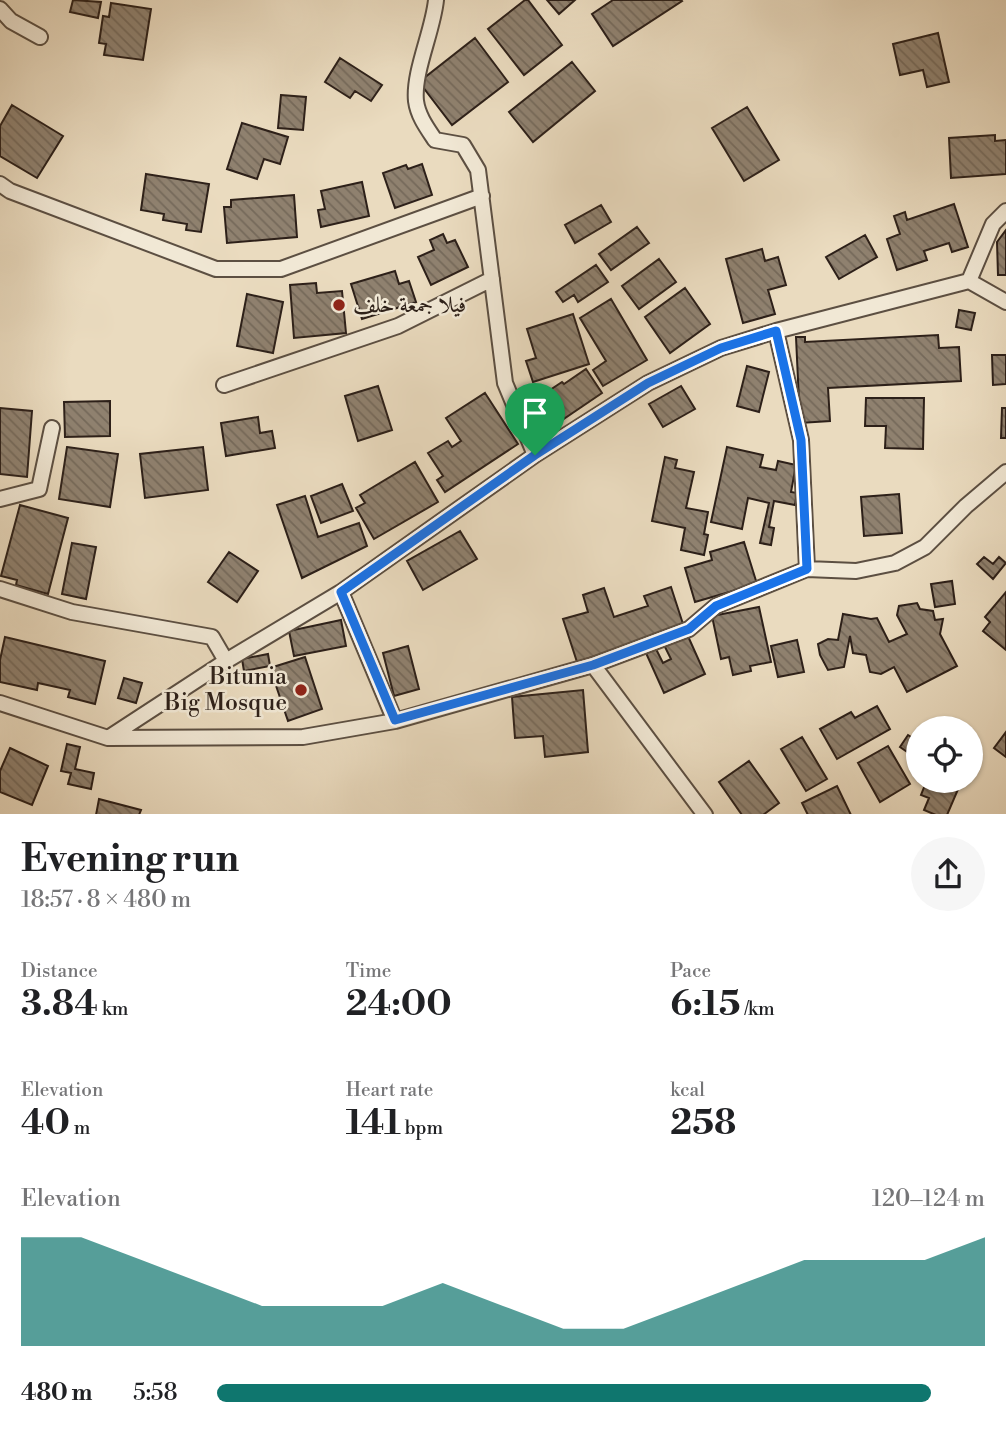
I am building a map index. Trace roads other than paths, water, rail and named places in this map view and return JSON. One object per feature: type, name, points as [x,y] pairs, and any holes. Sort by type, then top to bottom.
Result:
[{"type":"street","points":[[436,0],[418,79],[416,102],[423,122],[435,140],[463,145],[478,170],[505,383],[535,455]]},
{"type":"street","points":[[0,9],[11,21],[40,37]]},
{"type":"street","points":[[0,184],[10,191],[216,269],[281,269],[482,196]]},
{"type":"street","points":[[969,281],[993,224],[1006,211]]},
{"type":"street","points":[[224,385],[398,326],[492,279]]},
{"type":"street","points":[[108,738],[226,661],[341,592],[535,455],[648,383],[721,348],[969,281],[1006,302]]},
{"type":"street","points":[[776,331],[801,440],[807,569]]},
{"type":"street","points":[[0,499],[40,489],[52,428]]},
{"type":"street","points":[[0,703],[108,738],[303,737],[395,720],[593,665],[689,629],[716,606],[807,569],[856,571],[895,563],[925,547],[965,506],[1006,472]]},
{"type":"street","points":[[0,589],[72,612],[212,637],[226,661]]},
{"type":"street","points":[[341,592],[395,720]]},
{"type":"street","points":[[593,665],[705,814]]},
{"type":"place","name":"فيلا جمعة خلف","points":[[339,305]]},
{"type":"place","name":"Bitunia Big Mosque","points":[[301,690]]}]
